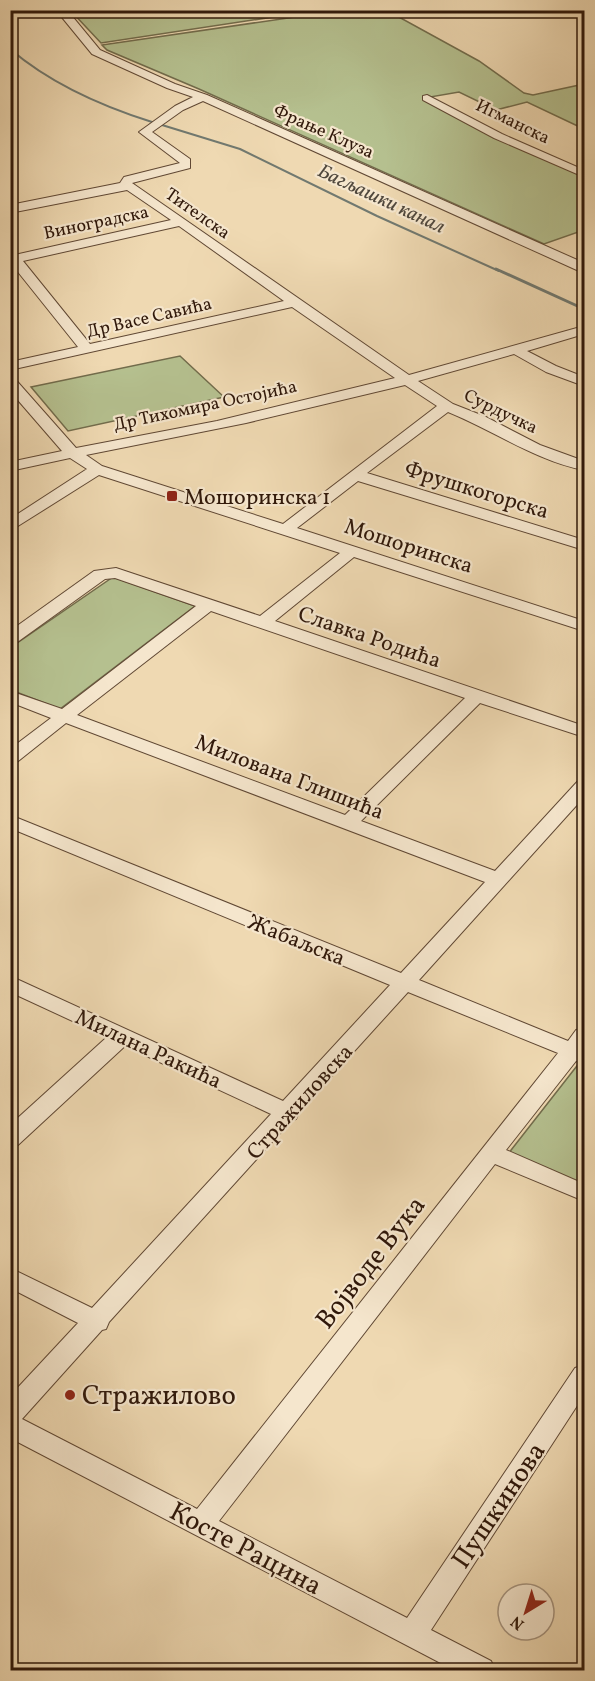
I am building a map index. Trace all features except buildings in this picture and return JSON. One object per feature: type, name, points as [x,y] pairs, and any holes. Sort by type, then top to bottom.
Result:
[{"type":"street","name":"Фрање Клуза","points":[[61,10],[96,52],[171,86],[203,97],[585,268]]},
{"type":"street","name":"Тителска","points":[[124,186],[128,180],[186,165],[186,162],[145,132],[179,108],[203,97]]},
{"type":"street","name":"Игманска","points":[[427,98],[498,136],[585,174]]},
{"type":"street","name":"Тителска","points":[[124,186],[130,186],[407,379]]},
{"type":"street","points":[[10,208],[124,186]]},
{"type":"street","name":"Виноградска","points":[[87,349],[14,260],[19,257],[180,222]]},
{"type":"street","name":"Др Васе Савића","points":[[10,366],[295,302]]},
{"type":"street","points":[[407,379],[585,330]]},
{"type":"street","points":[[516,350],[551,369],[585,382]]},
{"type":"street","name":"Сурдучка","points":[[407,379],[448,406],[544,452],[585,466]]},
{"type":"street","name":"Др Тихомира Остојића","points":[[10,468],[71,452],[246,419],[407,379]]},
{"type":"street","name":"Мошоринска","points":[[10,382],[71,452],[98,469],[585,626]]},
{"type":"street","points":[[286,529],[438,411],[448,406]]},
{"type":"street","points":[[10,526],[98,469]]},
{"type":"street","name":"Фрушкогорска","points":[[356,475],[585,545]]},
{"type":"street","points":[[262,623],[352,551]]},
{"type":"street","name":"Славка Родића","points":[[10,639],[100,575],[116,573],[585,732]]},
{"type":"street","points":[[10,758],[209,604]]},
{"type":"street","name":"Милована Глишића","points":[[10,696],[499,880]]},
{"type":"street","points":[[348,823],[477,696]]},
{"type":"street","name":"Стражиловска","points":[[10,1414],[97,1322],[585,786]]},
{"type":"street","name":"Жабаљска","points":[[10,820],[405,983],[580,1048]]},
{"type":"street","name":"Милана Ракића","points":[[10,983],[288,1113]]},
{"type":"street","points":[[15,1128],[122,1036]]},
{"type":"street","name":"Војводе Вука","points":[[201,1524],[493,1154],[580,1048]]},
{"type":"street","points":[[493,1154],[585,1193]]},
{"type":"street","points":[[10,1277],[97,1322]]},
{"type":"street","name":"Пушкинова","points":[[412,1634],[585,1375]]},
{"type":"street","name":"Косте Рацина","points":[[10,1425],[481,1671]]},
{"type":"green space","points":[[71,11],[313,11],[101,43]]},
{"type":"green space","points":[[336,11],[388,11],[479,61],[524,93],[533,95],[584,84],[584,129],[527,102],[496,110],[459,92],[424,98],[551,162],[584,173],[584,230],[544,244],[107,50],[102,45]]},
{"type":"green space","points":[[180,356],[224,397],[68,431],[31,387]]},
{"type":"green space","points":[[113,577],[195,606],[60,709],[11,690],[10,648]]},
{"type":"green space","points":[[580,1062],[584,1064],[584,1187],[508,1154]]},
{"type":"waterway","name":"Багљашки канал","points":[[10,49],[42,73],[77,93],[152,122]]},
{"type":"waterway","name":"Багљашки канал","points":[[162,125],[240,149],[377,216],[499,271]]},
{"type":"waterway","name":"Багљашки канал","points":[[496,269],[584,309]]},
{"type":"place","name":"Мошоринска 1","points":[[172,496]]},
{"type":"place","name":"Стражилово","points":[[70,1395]]}]
